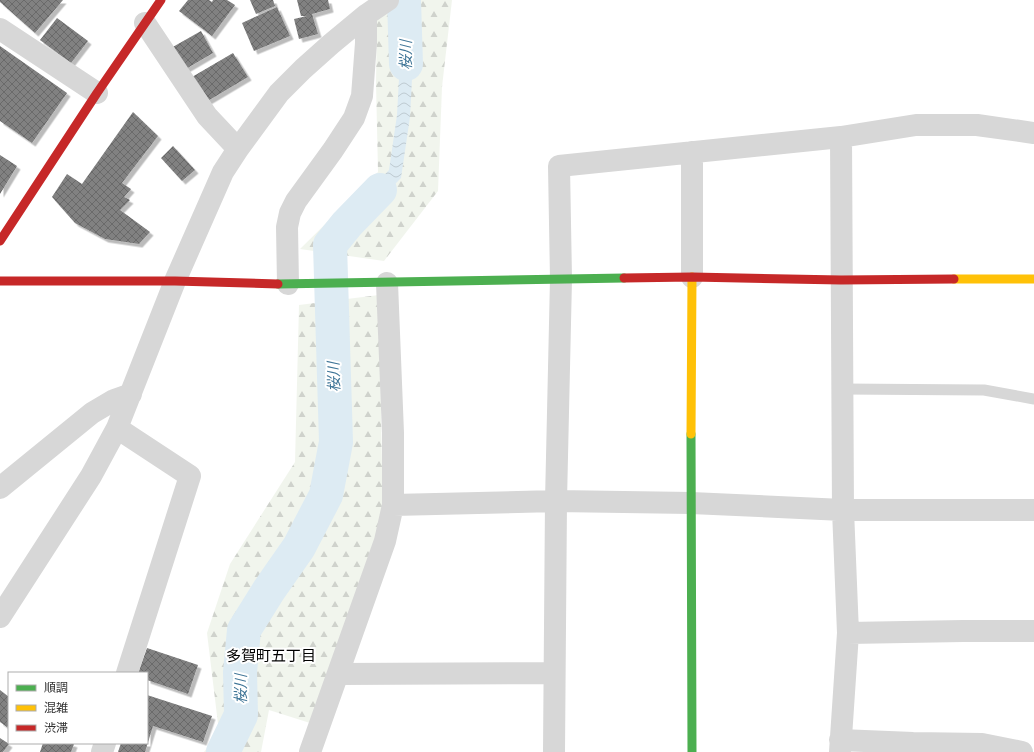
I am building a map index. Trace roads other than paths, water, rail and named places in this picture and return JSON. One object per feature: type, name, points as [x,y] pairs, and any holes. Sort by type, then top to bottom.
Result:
[{"type":"street","points":[[0,241],[160,0]]},
{"type":"street","points":[[0,617],[91,476],[117,428],[132,394],[175,281],[223,172],[279,93],[303,69],[380,5]]},
{"type":"street","points":[[294,284],[287,227],[290,213],[296,201],[350,124],[362,96],[366,43],[380,5]]},
{"type":"street","points":[[145,23],[207,116],[238,149]]},
{"type":"street","points":[[0,29],[97,93]]},
{"type":"street","points":[[554,752],[560,279],[559,166],[841,137],[916,125],[977,125],[1034,133]]},
{"type":"street","points":[[841,137],[843,510],[848,633],[840,746],[913,743],[982,744],[1022,752]]},
{"type":"street","points":[[692,152],[692,752]]},
{"type":"street","points":[[0,281],[175,281],[294,284],[692,277],[841,280],[1034,279]]},
{"type":"street","points":[[310,752],[385,541],[393,505],[393,432],[387,283]]},
{"type":"street","points":[[0,488],[92,413],[114,400],[132,394]]},
{"type":"street","points":[[117,428],[190,476],[127,672]]},
{"type":"street","points":[[393,505],[556,501],[691,503],[843,510],[1034,510]]},
{"type":"street","points":[[848,633],[963,630],[1034,631]]},
{"type":"street","points":[[338,674],[554,673]]},
{"type":"lane","points":[[842,389],[984,390],[1034,398]]},
{"type":"water","points":[[398,16],[410,17],[413,60],[410,117],[401,178],[352,228],[342,220],[389,170],[397,115],[400,60]]},
{"type":"waterway","name":"桜川","points":[[404,0],[406,64]]},
{"type":"waterway","name":"桜川","points":[[223,752],[241,715],[240,672],[244,630],[269,590],[299,547],[326,495],[336,442],[330,245],[347,224],[380,190]]},
{"type":"district","name":"多賀町五丁目","points":[[271,656]]}]
